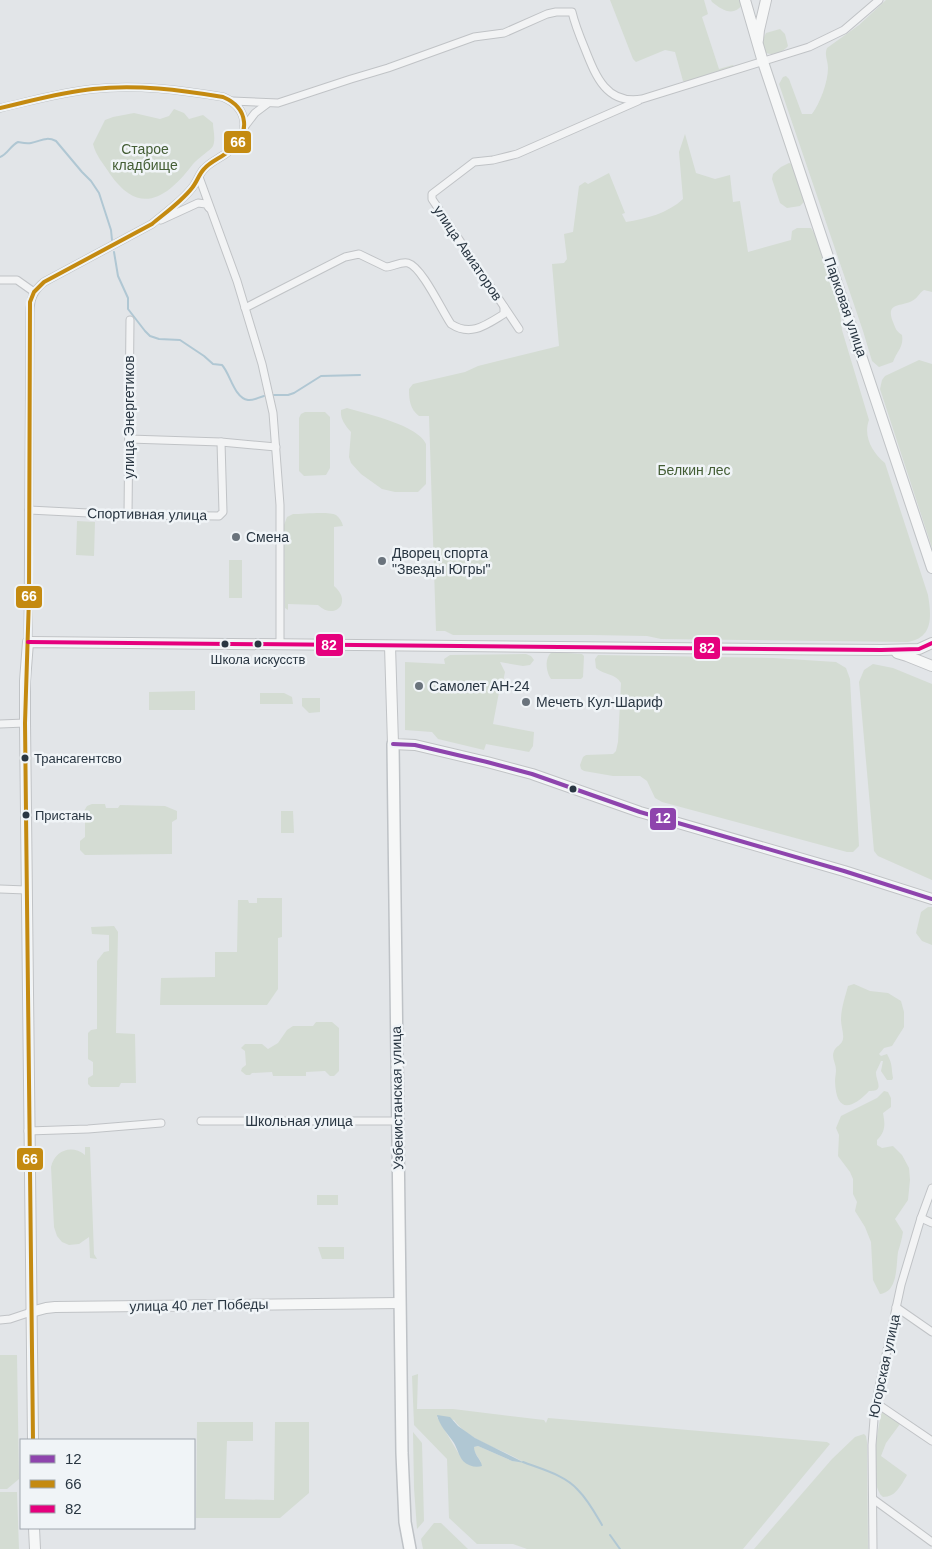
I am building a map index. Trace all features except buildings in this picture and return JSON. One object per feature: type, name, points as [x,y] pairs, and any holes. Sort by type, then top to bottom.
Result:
[{"type":"main road","name":"Парковая улица","points":[[745,0],[763,62],[932,567]]},
{"type":"main road","points":[[759,49],[759,30],[766,0]]},
{"type":"main road","points":[[33,1439],[26,890],[25,681],[28,642],[280,646],[881,650],[919,649],[932,644]]},
{"type":"main road","name":"Узбекистанская улица","points":[[390,646],[403,1484],[405,1522],[410,1549]]},
{"type":"main road","points":[[881,650],[907,656],[932,666]]},
{"type":"main road","points":[[393,744],[414,745],[532,774],[640,812],[844,870],[932,900]]},
{"type":"main road","name":"улица 40 лет Победы","points":[[31,1312],[50,1307],[400,1304]]},
{"type":"main road","points":[[34,1529],[35,1549]]},
{"type":"street","points":[[232,101],[278,103],[388,68],[474,37],[504,33],[547,14],[556,12],[572,12],[574,23],[592,68],[604,87],[619,98],[642,99],[809,47],[834,36],[854,22],[878,0]]},
{"type":"street","points":[[0,108],[66,93],[120,87],[207,94],[223,97],[239,107],[243,114],[244,128]]},
{"type":"street","name":"улица Авиаторов","points":[[519,329],[432,199],[432,194],[474,162],[493,160],[517,154],[642,99]]},
{"type":"street","points":[[152,224],[187,194],[209,163],[230,150],[237,143],[244,128],[255,113],[267,104]]},
{"type":"street","points":[[199,176],[235,274],[273,413],[280,511],[280,646]]},
{"type":"street","points":[[28,642],[30,302],[34,292],[44,282],[152,224],[198,203],[206,204],[211,210]]},
{"type":"street","points":[[245,308],[345,257],[359,254],[386,268],[403,263],[414,267],[426,282],[451,324],[457,328],[466,330],[483,327],[504,314],[504,307]]},
{"type":"street","points":[[0,280],[17,280],[34,292]]},
{"type":"street","name":"улица Энергетиков","points":[[128,514],[130,320]]},
{"type":"street","points":[[129,439],[221,442],[276,447]]},
{"type":"street","name":"Спортивная улица","points":[[29,510],[221,515],[223,512],[221,442]]},
{"type":"street","points":[[0,724],[25,723]]},
{"type":"street","points":[[0,889],[26,890]]},
{"type":"street","name":"Школьная улица","points":[[201,1121],[397,1121]]},
{"type":"street","points":[[28,1131],[80,1130],[161,1124]]},
{"type":"street","name":"Югорская улица","points":[[873,1549],[872,1428],[876,1403],[896,1307],[921,1218],[932,1188]]},
{"type":"street","points":[[921,1218],[932,1223]]},
{"type":"street","points":[[896,1307],[932,1332]]},
{"type":"street","name":"улица 40 лет Победы","points":[[0,1320],[31,1312]]},
{"type":"street","points":[[876,1403],[932,1441]]},
{"type":"street","points":[[873,1499],[932,1542]]},
{"type":"green space","points":[[610,0],[704,0],[708,14],[702,17],[719,69],[733,65],[735,68],[689,83],[683,81],[675,52],[665,50],[636,62],[633,59]]},
{"type":"green space","points":[[711,0],[741,0],[742,5],[735,11],[727,11]]},
{"type":"green space","points":[[886,0],[932,0],[932,292],[924,290],[912,301],[893,308],[891,316],[896,330],[902,335],[902,343],[893,362],[879,367],[872,361],[779,84],[783,77],[786,76],[789,79],[802,114],[812,114],[821,98],[827,80],[827,48],[859,25]]},
{"type":"green space","points":[[780,29],[785,34],[788,46],[778,53],[766,53],[762,41],[766,33]]},
{"type":"green space","name":"Старое кладбище","points":[[174,109],[184,113],[189,119],[203,115],[213,123],[213,146],[173,186],[163,193],[153,198],[143,199],[132,195],[121,187],[110,174],[98,156],[93,144],[105,120],[134,113],[160,119],[169,116]]},
{"type":"green space","name":"Белкин лес","points":[[685,134],[696,173],[715,179],[730,175],[733,202],[740,201],[748,252],[791,240],[792,231],[797,228],[811,228],[817,238],[840,312],[842,330],[869,420],[867,426],[868,438],[876,454],[885,463],[928,595],[930,619],[926,632],[916,640],[908,642],[661,639],[647,636],[453,635],[445,631],[436,631],[429,416],[419,416],[414,410],[410,401],[409,389],[413,384],[559,346],[552,264],[564,263],[567,259],[564,234],[573,232],[579,186],[585,182],[588,184],[609,173],[625,213],[622,214],[626,222],[664,212],[683,199],[679,152]]},
{"type":"green space","points":[[789,163],[792,164],[804,202],[800,206],[787,208],[780,203],[772,179],[773,174]]},
{"type":"green space","points":[[919,360],[932,364],[932,548],[880,389],[885,376]]},
{"type":"green space","points":[[347,408],[391,421],[413,431],[421,437],[426,444],[426,484],[418,492],[395,492],[382,489],[361,474],[351,463],[349,457],[351,432],[341,416],[341,410]]},
{"type":"green space","points":[[305,412],[325,412],[330,417],[330,468],[326,475],[304,476],[299,471],[299,418]]},
{"type":"green space","points":[[293,514],[333,514],[337,516],[343,526],[334,527],[334,586],[342,598],[342,603],[336,610],[330,611],[318,605],[288,604],[288,610],[285,608],[284,525],[287,517]]},
{"type":"green space","points":[[77,521],[95,522],[94,556],[76,555]]},
{"type":"green space","points":[[229,560],[242,560],[242,598],[229,598]]},
{"type":"green space","points":[[552,652],[582,654],[584,656],[583,677],[581,679],[551,679],[547,665],[549,655]]},
{"type":"green space","points":[[526,654],[534,660],[530,665],[523,666],[500,662],[505,672],[503,682],[498,686],[500,687],[493,724],[534,732],[533,746],[529,752],[486,744],[484,750],[438,739],[432,732],[405,730],[405,662],[445,664],[444,659],[450,655]]},
{"type":"green space","points":[[598,655],[774,658],[836,662],[846,668],[850,679],[859,846],[853,852],[847,852],[662,802],[655,798],[647,781],[640,776],[613,776],[581,769],[580,765],[583,757],[586,755],[613,754],[616,751],[618,742],[621,683],[616,677],[596,668],[595,659]]},
{"type":"green space","points":[[873,664],[893,668],[932,684],[932,880],[878,856],[874,851],[859,682],[864,670]]},
{"type":"green space","points":[[195,691],[195,710],[149,710],[149,692]]},
{"type":"green space","points":[[260,693],[284,693],[292,697],[293,704],[260,704]]},
{"type":"green space","points":[[302,698],[320,698],[320,712],[309,713],[302,706]]},
{"type":"green space","points":[[105,804],[106,808],[118,808],[120,805],[165,806],[177,811],[177,819],[172,822],[172,854],[85,855],[80,850],[80,841],[85,837],[85,817],[81,816],[87,806]]},
{"type":"green space","points":[[281,811],[293,811],[294,833],[281,833]]},
{"type":"green space","points":[[257,898],[282,898],[282,937],[278,938],[278,989],[267,1005],[160,1005],[161,978],[215,977],[215,952],[237,952],[238,900],[248,900],[249,903],[257,903]]},
{"type":"green space","points":[[928,907],[932,907],[932,945],[922,941],[916,933],[921,912]]},
{"type":"green space","points":[[114,926],[118,932],[116,1033],[135,1034],[136,1083],[121,1083],[119,1087],[91,1087],[88,1084],[88,1078],[93,1075],[93,1062],[88,1059],[88,1033],[91,1030],[97,1029],[97,961],[104,952],[109,951],[109,935],[92,934],[91,927]]},
{"type":"green space","points":[[854,984],[870,991],[888,993],[901,1001],[904,1012],[904,1027],[892,1046],[884,1048],[879,1054],[881,1056],[887,1054],[889,1058],[892,1080],[887,1080],[881,1071],[883,1061],[881,1061],[876,1072],[877,1090],[869,1091],[856,1102],[846,1105],[838,1099],[835,1081],[836,1067],[833,1054],[843,1039],[841,1016],[843,1003],[848,986]]},
{"type":"green space","points":[[316,1022],[332,1022],[339,1028],[339,1071],[334,1076],[330,1076],[325,1071],[306,1072],[306,1076],[273,1076],[272,1072],[246,1075],[241,1071],[246,1065],[245,1051],[241,1048],[245,1044],[262,1044],[268,1049],[278,1043],[287,1030],[293,1026],[313,1026]]},
{"type":"green space","points":[[884,1091],[888,1092],[891,1098],[891,1107],[883,1113],[884,1127],[882,1134],[877,1140],[877,1145],[882,1148],[893,1146],[902,1155],[909,1168],[910,1180],[908,1200],[895,1219],[903,1232],[895,1277],[890,1289],[880,1294],[873,1280],[871,1242],[865,1227],[855,1211],[857,1202],[853,1194],[853,1179],[838,1156],[839,1135],[836,1128],[841,1116],[877,1098]]},
{"type":"green space","points":[[85,1147],[90,1147],[94,1254],[97,1259],[90,1258],[89,1237],[79,1244],[69,1245],[62,1242],[57,1236],[54,1227],[51,1167],[53,1161],[60,1153],[70,1149],[85,1155]]},
{"type":"green space","points":[[317,1195],[338,1195],[338,1205],[317,1205]]},
{"type":"green space","points":[[318,1247],[344,1247],[344,1259],[322,1259]]},
{"type":"green space","points":[[0,1355],[17,1355],[19,1479],[7,1489],[0,1489]]},
{"type":"green space","points":[[418,1374],[417,1409],[453,1409],[544,1420],[546,1423],[548,1418],[827,1442],[830,1444],[743,1549],[527,1549],[513,1544],[477,1544],[449,1518],[447,1459],[414,1425],[412,1376]],"holes":[[[437,1417],[454,1420],[468,1434],[523,1462],[512,1461],[478,1446],[474,1447],[474,1451],[481,1462],[463,1461]]]},
{"type":"green space","points":[[882,1412],[900,1424],[886,1443],[881,1456],[907,1475],[895,1493],[883,1497],[878,1491],[875,1469],[876,1443]]},
{"type":"green space","points":[[197,1422],[253,1422],[253,1441],[227,1441],[225,1499],[274,1500],[275,1422],[309,1422],[309,1493],[280,1518],[196,1518]]},
{"type":"green space","points":[[413,1432],[422,1443],[424,1521],[417,1529],[414,1488]]},
{"type":"green space","points":[[864,1434],[867,1442],[868,1549],[754,1549],[832,1459],[855,1437]]},
{"type":"green space","points":[[0,1492],[17,1492],[19,1549],[0,1549]]},
{"type":"green space","points":[[434,1523],[441,1523],[468,1549],[423,1549],[421,1539]]},
{"type":"water","points":[[437,1415],[450,1417],[458,1426],[475,1438],[525,1463],[512,1461],[478,1446],[474,1447],[474,1450],[482,1466],[475,1467],[467,1464],[463,1461]]},
{"type":"waterway","points":[[0,157],[18,142],[29,143],[46,139],[56,141],[99,193],[111,230],[112,240]]},
{"type":"waterway","points":[[114,252],[118,276],[128,298],[128,309],[150,336],[159,339],[180,340],[213,364],[222,365],[239,395],[243,398],[250,400],[264,396]]},
{"type":"waterway","points":[[274,395],[294,393],[321,376],[360,375]]},
{"type":"waterway","points":[[523,1462],[552,1473],[573,1485],[588,1502],[602,1525]]},
{"type":"waterway","points":[[610,1535],[620,1549]]},
{"type":"transit line","name":"66","points":[[0,108],[81,90],[142,87],[223,97],[238,108],[244,122],[244,129],[236,144],[207,166],[192,188],[173,207],[152,224],[44,282],[34,292],[30,302],[29,597],[25,723],[33,1439]]},
{"type":"transit line","name":"82","points":[[28,642],[881,650],[919,649],[932,643]]},
{"type":"transit line","name":"12","points":[[393,744],[415,745],[532,774],[640,812],[844,871],[932,899]]},
{"type":"place","name":"Смена","points":[[236,537]]},
{"type":"place","name":"Дворец спорта \"Звезды Югры\"","points":[[382,561]]},
{"type":"place","name":"Школа искусств","points":[[258,644]]},
{"type":"place","name":"Самолет АН-24","points":[[419,686]]},
{"type":"place","name":"Мечеть Кул-Шариф","points":[[526,702]]},
{"type":"place","name":"Трансагентсво","points":[[25,758]]},
{"type":"place","name":"Пристань","points":[[26,815]]}]
